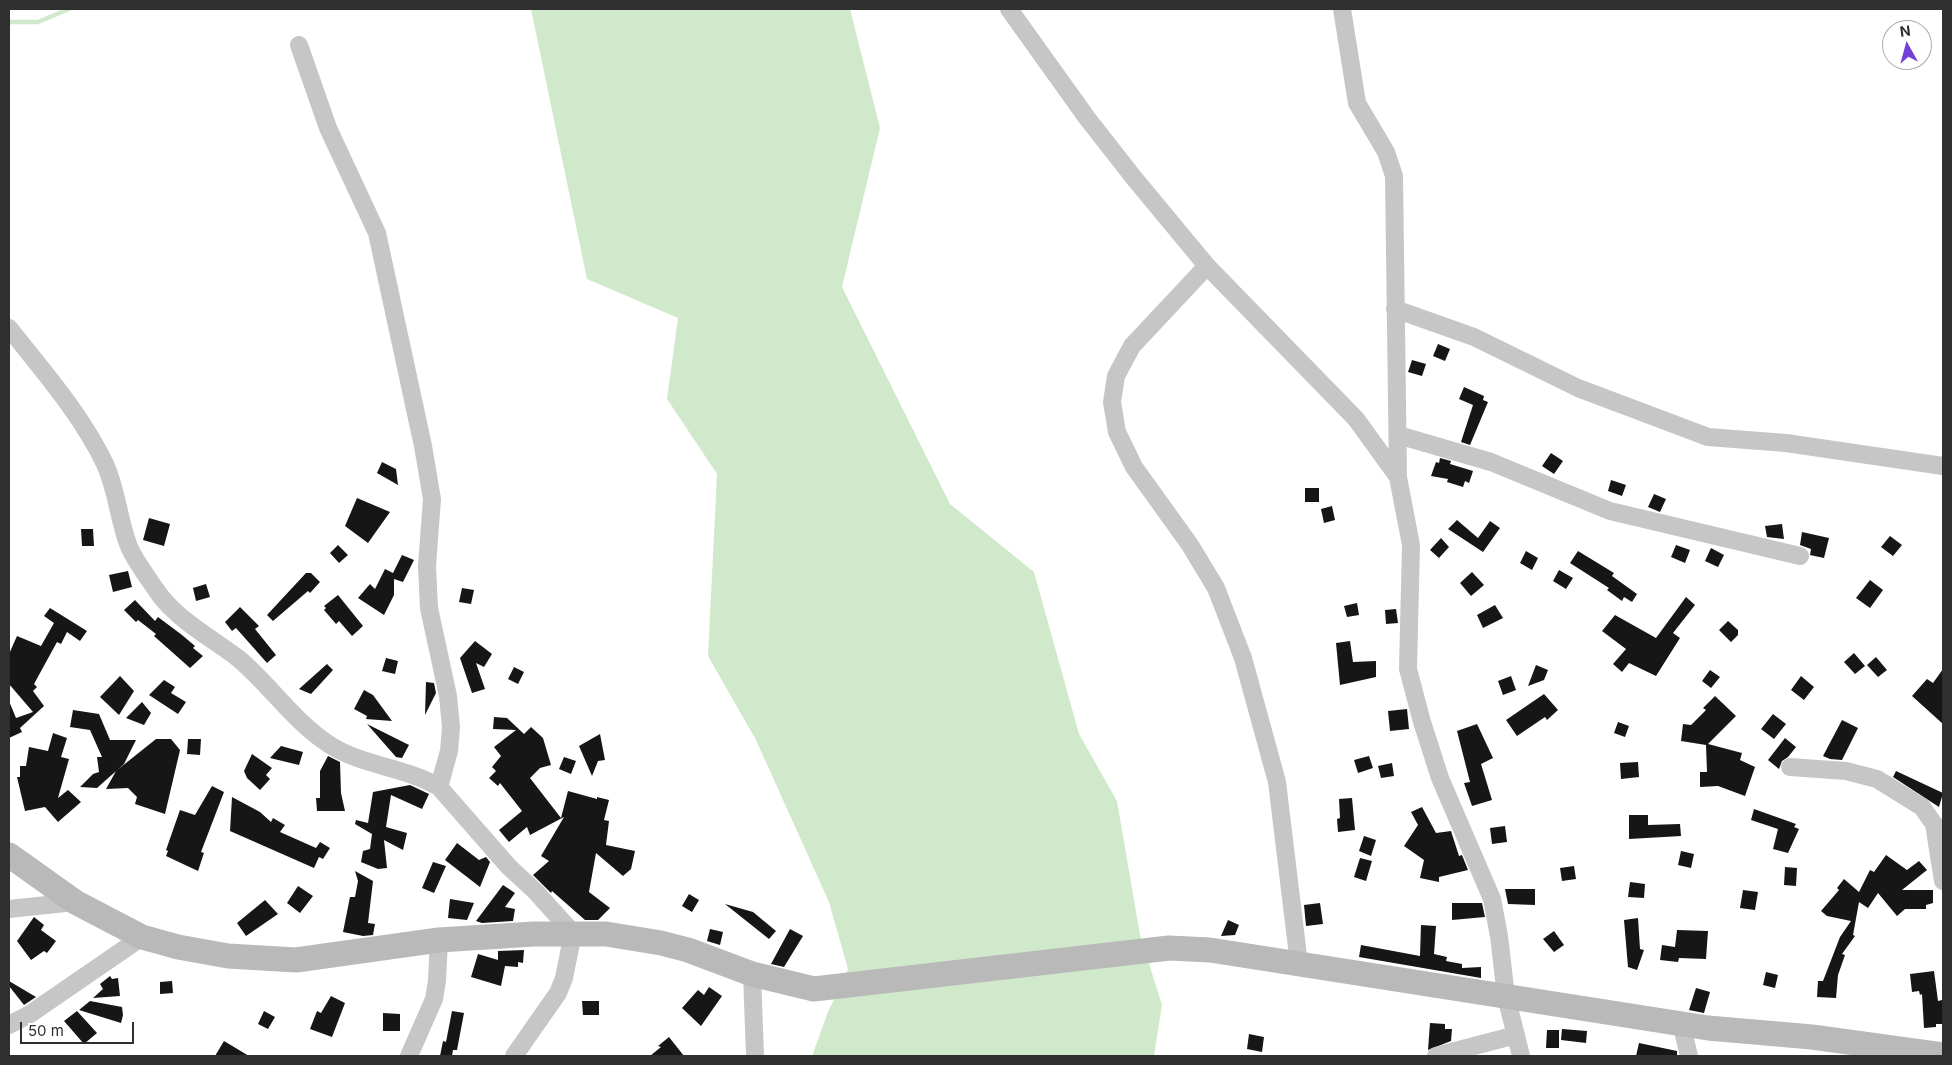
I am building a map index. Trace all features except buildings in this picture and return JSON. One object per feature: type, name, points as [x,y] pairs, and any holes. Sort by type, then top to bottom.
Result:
[{"type":"street","points":[[1009,9],[1087,118],[1207,266],[1356,419],[1398,477]]},
{"type":"street","points":[[1342,9],[1357,103],[1386,152],[1394,176],[1398,477],[1411,544],[1408,669],[1440,778],[1492,899],[1499,936],[1506,996],[1521,1056]]},
{"type":"street","points":[[299,45],[328,128],[377,233],[432,499],[427,566],[429,608],[448,696],[452,727],[449,751],[439,787]]},
{"type":"street","points":[[1207,266],[1132,346],[1116,376],[1112,402],[1117,432],[1134,467],[1190,545],[1216,588],[1243,658],[1277,782],[1299,964]]},
{"type":"street","points":[[1395,309],[1504,350],[1578,388],[1708,437],[1786,443],[1943,466]]},
{"type":"street","points":[[9,328],[56,387],[88,433],[114,488],[128,545],[162,598],[193,628],[239,660],[304,725],[330,745],[352,756],[424,778],[439,787],[509,866],[535,891],[573,933]]},
{"type":"street","points":[[1398,435],[1491,462],[1610,511],[1800,556]]},
{"type":"street","points":[[1790,767],[1846,771],[1877,779],[1922,806],[1934,824],[1943,881]]},
{"type":"street","points":[[9,855],[75,902],[142,937],[178,947],[228,956],[296,960],[439,940],[573,933],[606,934],[661,943],[688,950],[752,974],[814,990],[1169,948],[1210,950],[1708,1028],[1812,1037],[1943,1054]]},
{"type":"street","points":[[9,910],[75,902]]},
{"type":"street","points":[[514,1056],[558,993],[564,978],[573,933]]},
{"type":"street","points":[[9,1025],[30,1014],[142,937]]},
{"type":"street","points":[[409,1056],[434,999],[439,940]]},
{"type":"street","points":[[752,974],[755,1056]]},
{"type":"street","points":[[1681,1023],[1689,1056]]},
{"type":"street","points":[[1436,1056],[1516,1035]]},
{"type":"shaded area","points":[[531,9],[850,9],[880,128],[842,287],[950,504],[1034,572],[1079,734],[1117,801],[1140,935],[1162,1005],[1154,1056],[812,1056],[828,1012],[848,969],[829,902],[756,740],[708,656],[717,474],[667,399],[678,318],[587,279]]},
{"type":"waterway","points":[[9,22],[38,22],[69,9]]}]
